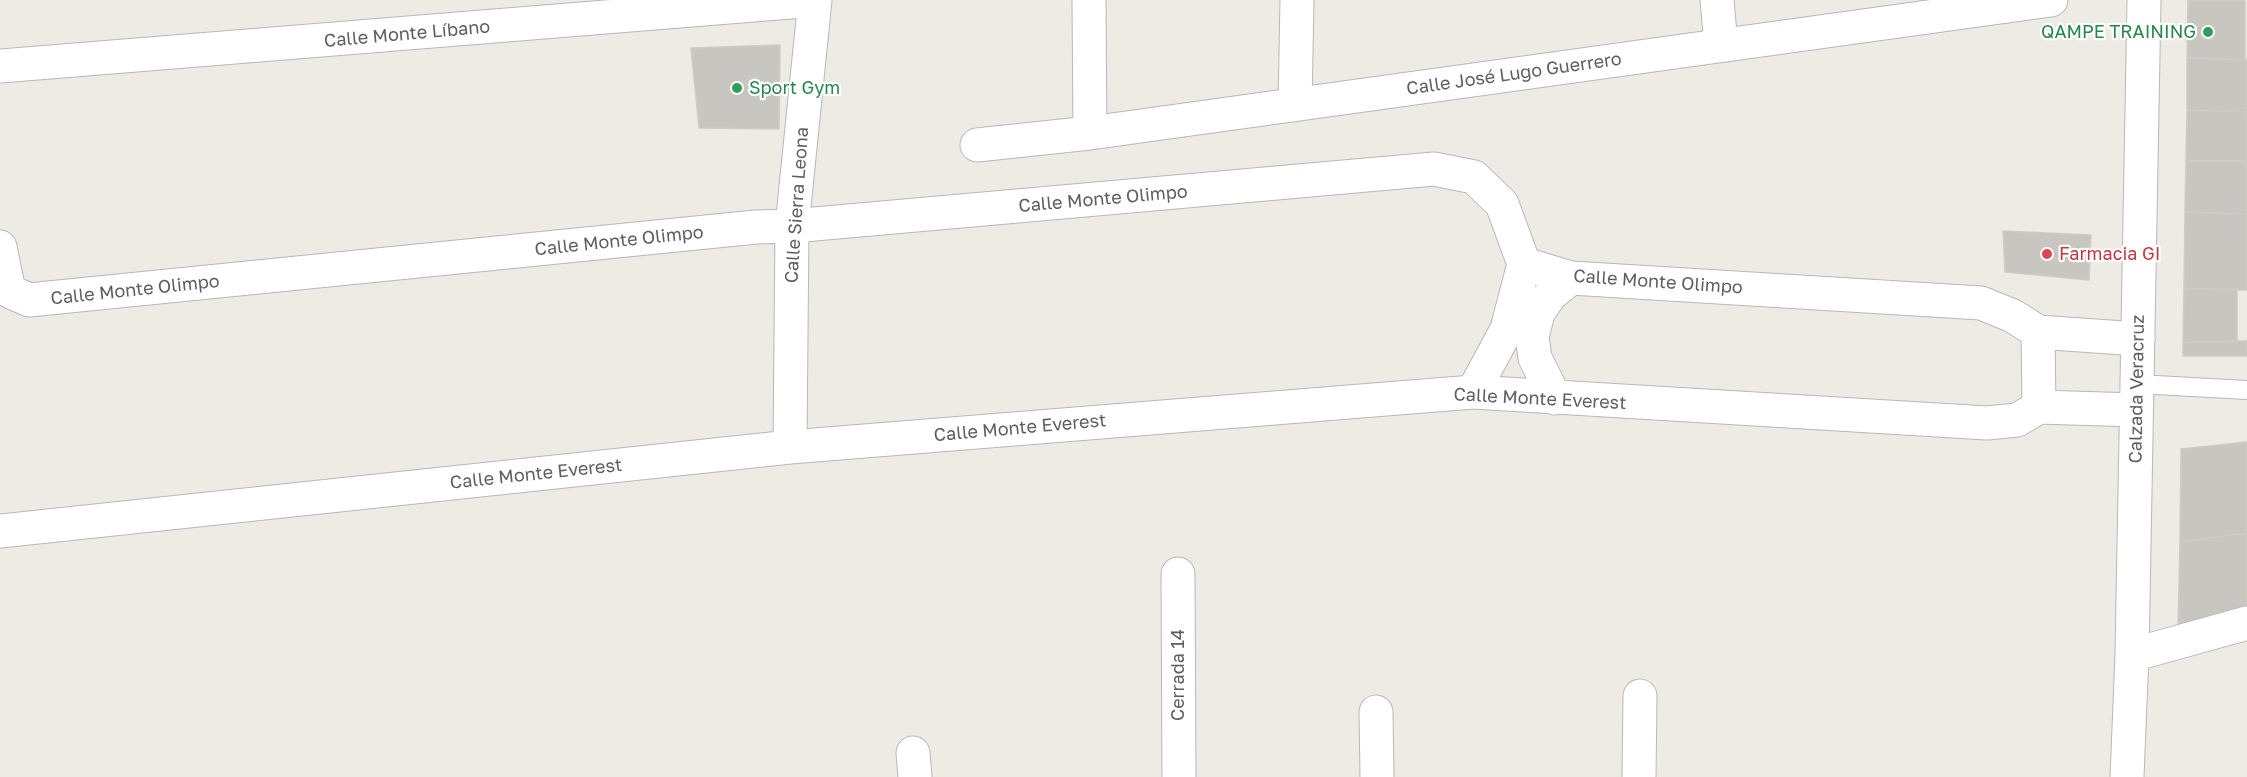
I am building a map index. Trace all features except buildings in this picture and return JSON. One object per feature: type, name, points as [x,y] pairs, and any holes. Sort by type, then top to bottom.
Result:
[{"type":"street","name":"Calle Monte Líbano","points":[[0,66],[815,0]]},
{"type":"street","name":"Calle Sierra Leona","points":[[790,447],[792,226],[815,0]]},
{"type":"street","points":[[1089,0],[1090,133]]},
{"type":"street","points":[[1294,105],[1297,0]]},
{"type":"street","points":[[1717,0],[1721,45]]},
{"type":"street","name":"Calle José Lugo Guerrero","points":[[977,145],[1090,133],[2051,0]]},
{"type":"street","name":"Calzada Veracruz","points":[[2127,777],[2132,654],[2144,0]]},
{"type":"street","name":"Calle Monte Olimpo","points":[[0,247],[9,291],[29,300],[756,227],[792,226],[1434,169],[1474,177],[1502,204],[1524,264],[1571,278],[1981,303],[2013,316],[2038,332],[2138,339]]},
{"type":"street","points":[[1473,392],[1507,329],[1524,264]]},
{"type":"street","points":[[1555,398],[1535,358],[1532,337],[1538,314],[1550,295],[1571,278]]},
{"type":"street","points":[[2038,332],[2039,407]]},
{"type":"street","name":"Calle Monte Everest","points":[[0,531],[790,447],[1473,392],[1987,423],[2017,420],[2039,407],[2137,397]]},
{"type":"street","name":"Cerrada 14","points":[[1178,574],[1179,777]]},
{"type":"street","points":[[2132,654],[2247,623]]},
{"type":"street","points":[[1639,777],[1640,696]]},
{"type":"street","points":[[1376,712],[1377,777]]},
{"type":"lane","points":[[2137,397],[2247,390]]},
{"type":"place","name":"QAMPE TRAINING","points":[[2208,32]]},
{"type":"place","name":"Sport Gym","points":[[737,88]]},
{"type":"place","name":"Farmacia GI","points":[[2047,254]]}]
